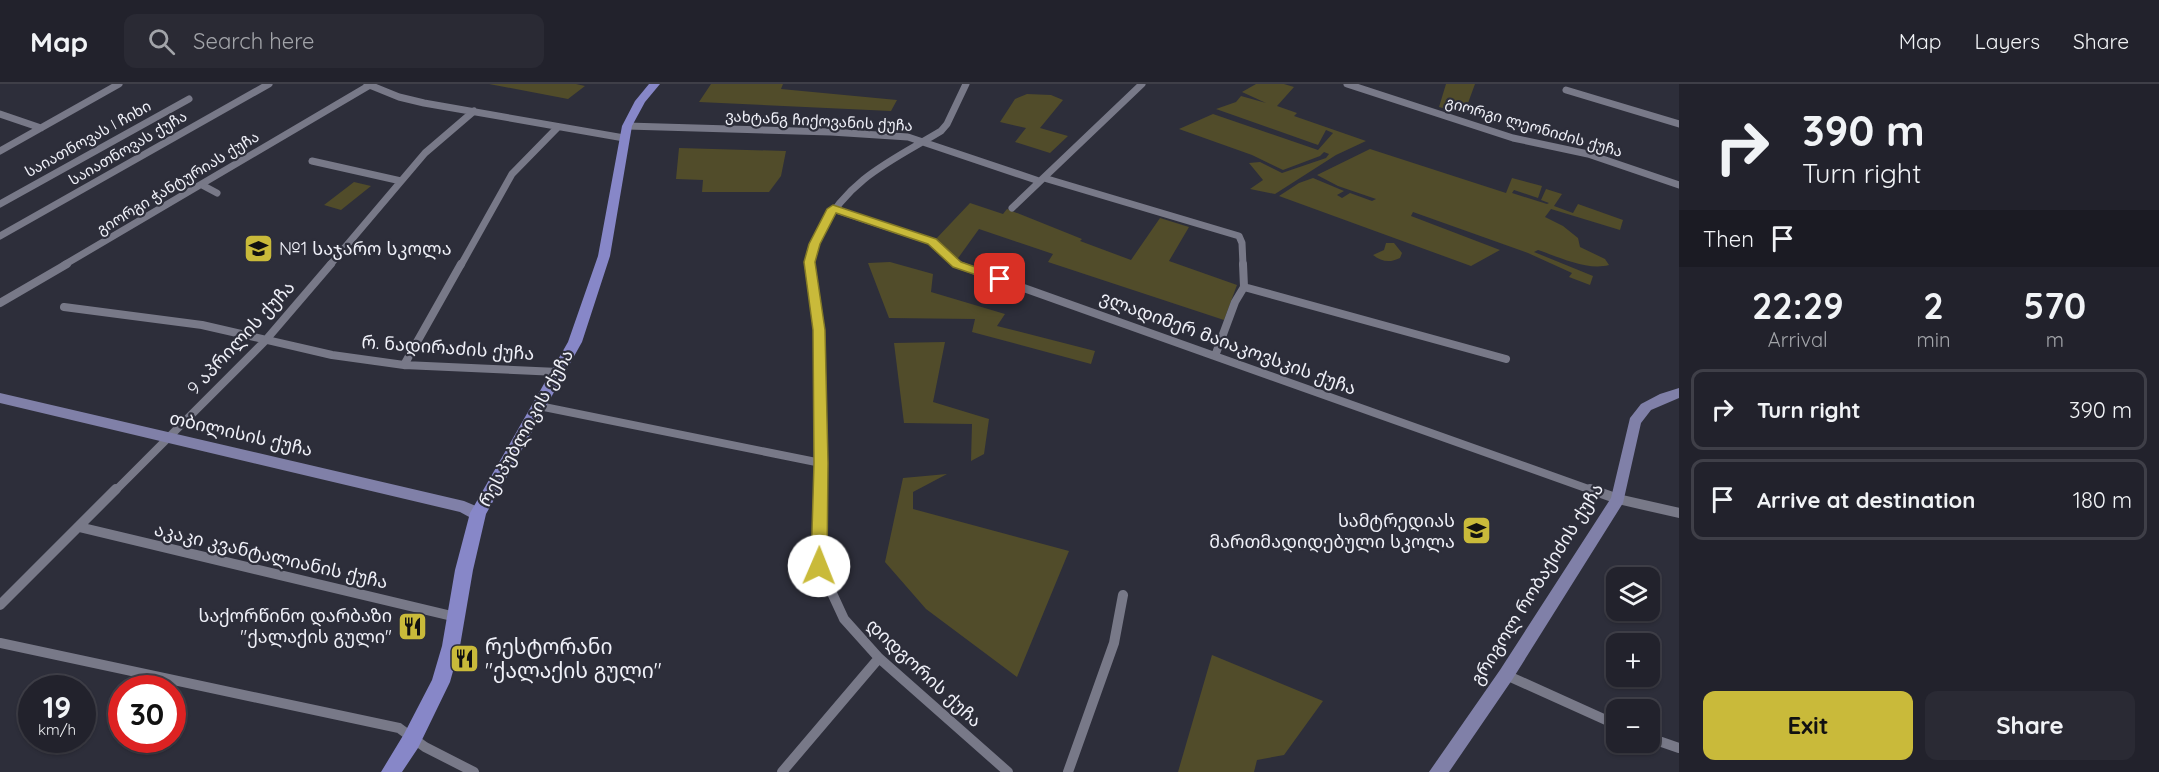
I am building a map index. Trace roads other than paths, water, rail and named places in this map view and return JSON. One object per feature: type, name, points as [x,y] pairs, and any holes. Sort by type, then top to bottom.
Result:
[{"type":"main road","name":"რესპუბლიკის ქუჩა","points":[[391,772],[411,741],[441,682],[452,646],[474,513],[575,342],[604,256],[625,132],[640,101],[655,84]]},
{"type":"street","points":[[0,151],[119,84]]},
{"type":"street","name":"საიათნოვას ქუჩა","points":[[0,236],[269,84]]},
{"type":"street","name":"დიდგორის ქუჩა","points":[[966,84],[947,124],[926,142],[858,183],[833,209],[815,244],[810,262],[819,330],[821,463],[819,566],[844,619],[879,658],[1008,772]]},
{"type":"street","points":[[1012,208],[1142,84]]},
{"type":"street","name":"გიორგი ლეონიძის ქუჩა","points":[[1347,84],[1513,138],[1588,154],[1679,185]]},
{"type":"street","name":"ვახტანგ ჩიქოვანის ქუჩა","points":[[368,85],[399,97],[557,128],[625,132],[831,132],[908,137],[1041,180],[1239,236],[1242,243],[1244,287]]},
{"type":"street","name":"გიორგი ჭანტურიას ქუჩა","points":[[0,303],[368,85]]},
{"type":"street","points":[[1566,90],[1679,124]]},
{"type":"street","name":"საიათნოვას I ჩიხი","points":[[0,204],[189,99]]},
{"type":"street","name":"9 აპრილის ქუჩა","points":[[0,606],[265,341],[425,153],[474,111]]},
{"type":"street","points":[[0,114],[41,128]]},
{"type":"street","points":[[404,365],[512,174],[557,128]]},
{"type":"street","points":[[312,161],[401,182]]},
{"type":"street","points":[[202,184],[218,193]]},
{"type":"street","name":"ვლადიმერ მაიაკოვსკის ქუჩა","points":[[833,209],[932,242],[957,264],[1618,499],[1679,513]]},
{"type":"street","points":[[1215,356],[1235,302],[1244,287],[1506,359]]},
{"type":"street","name":"რ. ნადირაძის ქუჩა","points":[[64,307],[202,325],[332,355],[404,365],[558,372]]},
{"type":"street","name":"გრიგოლ რობაქიძის ქუჩა","points":[[1438,772],[1506,675],[1618,499],[1635,422],[1646,407],[1679,393]]},
{"type":"street","name":"თბილისის ქუჩა","points":[[0,398],[165,440]]},
{"type":"street","name":"თბილისის ქუჩა","points":[[0,406],[165,440],[464,507],[474,513]]},
{"type":"street","points":[[539,406],[821,463]]},
{"type":"street","name":"აკაკი კვანტალიანის ქუჩა","points":[[79,527],[456,616]]},
{"type":"street","points":[[1068,772],[1114,643],[1123,595]]},
{"type":"street","points":[[0,643],[399,728],[411,741],[434,750],[474,772]]},
{"type":"street","points":[[782,772],[879,658]]},
{"type":"street","points":[[1506,675],[1606,719]]},
{"type":"street","points":[[1660,741],[1679,748]]},
{"type":"place","name":"№1 საჯარო სკოლა","points":[[258,249]]},
{"type":"place","name":"სამტრედიას მართმადიდებული სკოლა","points":[[1476,531]]},
{"type":"place","name":"საქორწინო დარბაზი \"ქალაქის გული\"","points":[[413,626]]},
{"type":"place","name":"რესტორანი \"ქალაქის გული\"","points":[[464,659]]}]
